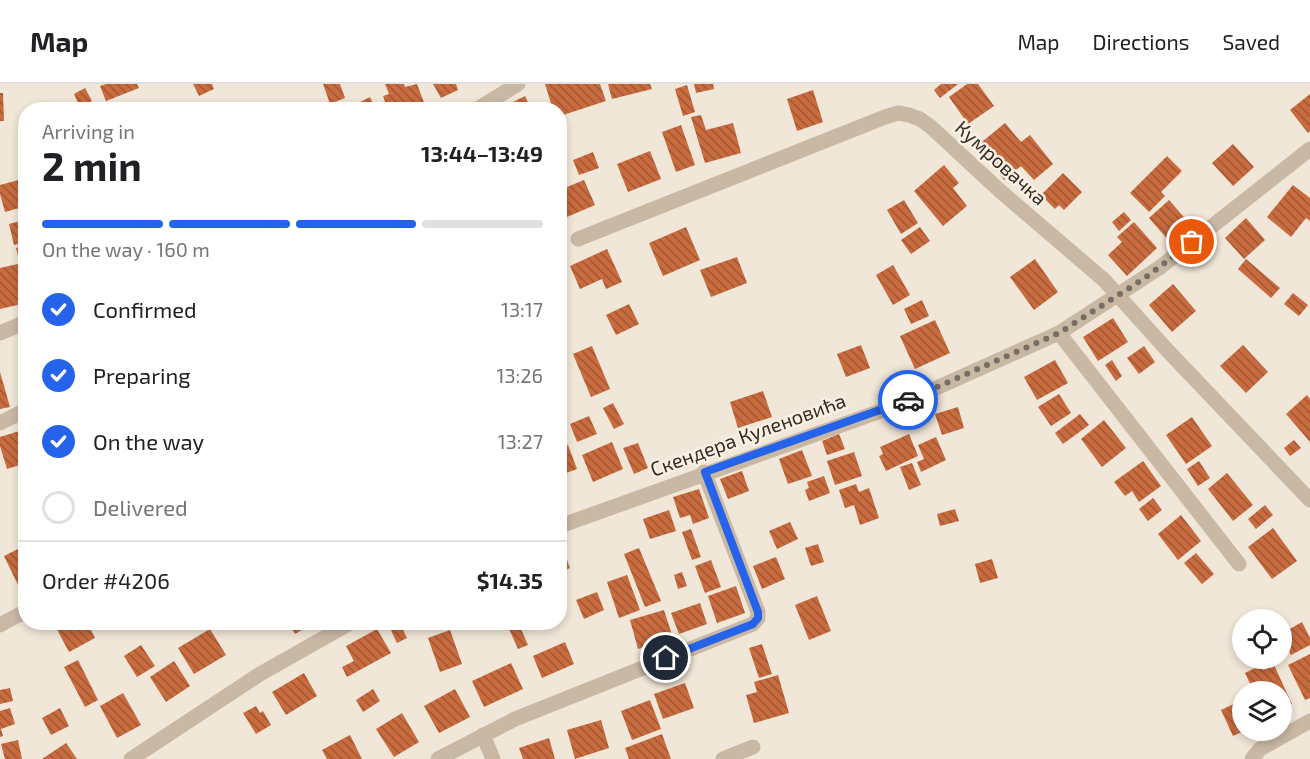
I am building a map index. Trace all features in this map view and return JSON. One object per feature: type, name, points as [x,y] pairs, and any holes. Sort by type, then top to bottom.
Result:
[{"type":"street","points":[[489,102],[518,84]]},
{"type":"street","name":"Кумровачка","points":[[578,238],[898,113],[920,119],[1104,280],[1310,500]]},
{"type":"street","name":"Скендера Куленовића","points":[[567,523],[705,472],[903,403],[1059,333],[1159,268],[1310,149]]},
{"type":"street","points":[[0,333],[18,325]]},
{"type":"street","points":[[1059,333],[1239,564]]},
{"type":"street","points":[[0,423],[18,414]]},
{"type":"street","points":[[438,759],[514,719],[753,624],[758,618],[758,612],[705,472]]},
{"type":"street","points":[[0,625],[18,615]]},
{"type":"street","points":[[130,759],[260,674],[338,630]]},
{"type":"street","points":[[1252,759],[1260,749],[1310,721]]},
{"type":"street","points":[[483,735],[493,759]]},
{"type":"street","points":[[723,759],[753,747]]},
{"type":"building","points":[[137,84],[139,88],[106,101],[100,86]]},
{"type":"building","points":[[193,84],[212,84],[214,89],[199,96]]},
{"type":"building","points":[[323,84],[340,84],[345,98],[329,102]]},
{"type":"building","points":[[385,84],[404,84],[405,87],[417,84],[424,102],[385,102],[383,96],[389,94]]},
{"type":"building","points":[[433,84],[456,84],[458,90],[441,98]]},
{"type":"building","points":[[545,84],[600,84],[606,101],[567,114],[567,102],[551,102]]},
{"type":"building","points":[[608,84],[650,84],[652,89],[612,99]]},
{"type":"building","points":[[694,84],[713,84],[714,89],[696,93]]},
{"type":"building","points":[[941,84],[958,84],[940,98],[934,90]]},
{"type":"building","points":[[967,84],[978,84],[994,106],[968,124],[949,97]]},
{"type":"building","points":[[687,85],[695,112],[683,116],[675,89]]},
{"type":"building","points":[[85,88],[92,101],[78,102],[74,94]]},
{"type":"building","points":[[813,90],[823,122],[797,131],[787,99]]},
{"type":"building","points":[[0,93],[3,93],[4,121],[0,121]]},
{"type":"building","points":[[1310,94],[1310,131],[1308,133],[1290,110]]},
{"type":"building","points":[[525,96],[528,102],[513,102]]},
{"type":"building","points":[[370,97],[372,102],[360,102]]},
{"type":"building","points":[[701,115],[706,130],[733,123],[741,153],[705,163],[691,117]]},
{"type":"building","points":[[1005,123],[1021,142],[1030,135],[1053,164],[1034,180],[1021,166],[1004,180],[977,146]]},
{"type":"building","points":[[681,125],[695,165],[676,172],[662,132]]},
{"type":"building","points":[[1233,144],[1254,167],[1233,186],[1212,163]]},
{"type":"building","points":[[650,151],[661,179],[628,192],[617,164]]},
{"type":"building","points":[[593,152],[599,168],[579,175],[573,160]]},
{"type":"building","points":[[1167,156],[1182,171],[1161,192],[1165,196],[1149,212],[1130,193]]},
{"type":"building","points":[[944,165],[959,183],[953,188],[967,206],[943,226],[914,191]]},
{"type":"building","points":[[1063,173],[1082,192],[1064,210],[1059,205],[1055,209],[1041,195]]},
{"type":"building","points":[[18,180],[18,208],[5,212],[0,185]]},
{"type":"building","points":[[584,180],[595,205],[567,217],[567,187]]},
{"type":"building","points":[[1293,185],[1310,198],[1310,221],[1306,218],[1291,237],[1267,217]]},
{"type":"building","points":[[904,200],[918,223],[901,234],[887,210]]},
{"type":"building","points":[[1169,200],[1189,223],[1169,241],[1149,218]]},
{"type":"building","points":[[1124,212],[1131,220],[1119,231],[1112,222]]},
{"type":"building","points":[[1246,218],[1265,240],[1244,259],[1225,238]]},
{"type":"building","points":[[18,222],[18,244],[14,245],[9,224]]},
{"type":"building","points":[[1134,222],[1157,248],[1127,276],[1108,255],[1122,242],[1117,237]]},
{"type":"building","points":[[686,227],[700,260],[663,276],[649,243]]},
{"type":"building","points":[[920,227],[930,241],[911,254],[901,240]]},
{"type":"building","points":[[607,249],[622,282],[606,289],[602,279],[580,289],[570,266]]},
{"type":"building","points":[[737,257],[747,283],[711,297],[700,270]]},
{"type":"building","points":[[1035,259],[1058,292],[1034,310],[1010,277]]},
{"type":"building","points":[[1246,259],[1280,288],[1271,298],[1238,269]]},
{"type":"building","points":[[18,264],[18,305],[0,309],[0,268]]},
{"type":"building","points":[[893,265],[910,295],[893,305],[876,275]]},
{"type":"building","points":[[1173,284],[1196,311],[1172,332],[1149,305]]},
{"type":"building","points":[[1293,293],[1308,305],[1299,316],[1284,304]]},
{"type":"building","points":[[922,300],[929,316],[911,324],[904,309]]},
{"type":"building","points":[[629,304],[639,324],[616,335],[606,315]]},
{"type":"building","points":[[1113,318],[1128,342],[1098,361],[1083,337]]},
{"type":"building","points":[[935,320],[950,353],[915,369],[900,336]]},
{"type":"building","points":[[861,345],[870,368],[846,377],[837,354]]},
{"type":"building","points":[[1243,345],[1268,372],[1246,393],[1220,366]]},
{"type":"building","points":[[592,346],[610,389],[591,397],[573,354]]},
{"type":"building","points":[[1144,346],[1155,362],[1139,374],[1127,358]]},
{"type":"building","points":[[1055,360],[1068,383],[1037,400],[1024,377]]},
{"type":"building","points":[[1112,360],[1122,376],[1116,381],[1105,365]]},
{"type":"building","points":[[0,372],[10,407],[0,409]]},
{"type":"building","points":[[763,391],[772,417],[738,428],[730,402]]},
{"type":"building","points":[[1059,394],[1071,413],[1051,426],[1038,407]]},
{"type":"building","points":[[1307,395],[1310,399],[1310,442],[1286,414]]},
{"type":"building","points":[[613,403],[624,424],[614,429],[603,408]]},
{"type":"building","points":[[958,407],[964,428],[942,435],[935,414]]},
{"type":"building","points":[[1080,414],[1089,425],[1063,444],[1055,433]]},
{"type":"building","points":[[589,416],[597,434],[577,442],[570,424]]},
{"type":"building","points":[[1192,417],[1212,446],[1186,464],[1166,435]]},
{"type":"building","points":[[1104,420],[1126,448],[1102,467],[1081,439]]},
{"type":"building","points":[[18,431],[18,466],[7,469],[0,446],[0,437]]},
{"type":"building","points":[[839,434],[845,449],[827,455],[822,441]]},
{"type":"building","points":[[909,434],[918,456],[886,471],[879,456],[883,454],[880,447]]},
{"type":"building","points":[[936,437],[946,460],[921,472],[917,462],[924,459],[918,445]]},
{"type":"building","points":[[1294,440],[1301,448],[1290,456],[1284,448]]},
{"type":"building","points":[[612,442],[623,469],[593,482],[582,455]]},
{"type":"building","points":[[638,443],[648,468],[634,474],[623,448]]},
{"type":"building","points":[[567,445],[577,469],[567,473]]},
{"type":"building","points":[[802,450],[812,476],[788,484],[779,459]]},
{"type":"building","points":[[854,452],[862,476],[835,485],[827,461]]},
{"type":"building","points":[[1143,461],[1161,486],[1139,502],[1132,491],[1125,496],[1114,482]]},
{"type":"building","points":[[1199,461],[1210,478],[1198,486],[1187,469]]},
{"type":"building","points":[[912,463],[921,485],[909,490],[900,467]]},
{"type":"building","points":[[742,471],[749,491],[728,499],[720,479]]},
{"type":"building","points":[[1227,473],[1253,505],[1233,521],[1208,489]]},
{"type":"building","points":[[824,476],[830,493],[809,501],[805,490],[809,488],[807,482]]},
{"type":"building","points":[[856,484],[859,492],[869,488],[879,518],[860,525],[854,505],[845,508],[839,490]]},
{"type":"building","points":[[699,489],[709,518],[693,524],[690,515],[680,518],[673,497]]},
{"type":"building","points":[[1153,498],[1162,510],[1148,521],[1139,509]]},
{"type":"building","points":[[1265,505],[1273,515],[1256,529],[1248,519]]},
{"type":"building","points":[[955,509],[959,521],[940,526],[937,514]]},
{"type":"building","points":[[669,510],[676,531],[650,539],[643,519]]},
{"type":"building","points":[[1181,515],[1201,541],[1178,560],[1158,534]]},
{"type":"building","points":[[790,522],[798,539],[777,549],[769,531]]},
{"type":"building","points":[[1273,528],[1297,561],[1272,579],[1248,547]]},
{"type":"building","points":[[691,529],[701,557],[692,560],[682,532]]},
{"type":"building","points":[[818,544],[824,562],[811,566],[805,548]]},
{"type":"building","points":[[639,548],[661,601],[645,607],[624,554]]},
{"type":"building","points":[[18,549],[18,585],[4,556]]},
{"type":"building","points":[[1196,553],[1214,574],[1202,584],[1184,563]]},
{"type":"building","points":[[776,557],[785,579],[762,589],[753,566]]},
{"type":"building","points":[[992,559],[998,578],[980,583],[975,564]]},
{"type":"building","points":[[711,560],[721,587],[705,593],[695,566]]},
{"type":"building","points":[[682,572],[687,586],[678,589],[674,575]]},
{"type":"building","points":[[627,575],[640,610],[619,618],[607,582]]},
{"type":"building","points":[[736,586],[745,613],[717,623],[708,596]]},
{"type":"building","points":[[597,592],[604,610],[584,619],[576,600]]},
{"type":"building","points":[[817,596],[831,631],[809,640],[795,605]]},
{"type":"building","points":[[700,603],[707,624],[679,634],[671,613]]},
{"type":"building","points":[[664,610],[673,638],[638,649],[630,620]]},
{"type":"building","points":[[1302,622],[1310,638],[1310,645],[1292,654],[1292,639],[1292,628]]},
{"type":"building","points":[[57,630],[91,630],[95,638],[69,652]]},
{"type":"building","points":[[211,630],[226,655],[194,674],[178,648]]},
{"type":"building","points":[[378,630],[391,653],[347,677],[342,667],[354,661],[346,646]]},
{"type":"building","points":[[391,630],[403,630],[407,638],[397,643]]},
{"type":"building","points":[[450,630],[462,664],[440,672],[428,638]]},
{"type":"building","points":[[510,630],[521,630],[528,645],[518,649]]},
{"type":"building","points":[[565,642],[574,664],[542,678],[533,656]]},
{"type":"building","points":[[762,644],[772,674],[759,678],[749,648]]},
{"type":"building","points":[[141,645],[155,666],[137,677],[124,656]]},
{"type":"building","points":[[1310,654],[1310,698],[1305,700],[1290,669],[1292,669],[1292,663]]},
{"type":"building","points":[[78,660],[98,700],[85,707],[64,667]]},
{"type":"building","points":[[174,661],[190,686],[166,702],[150,677]]},
{"type":"building","points":[[511,663],[523,689],[484,707],[472,681]]},
{"type":"building","points":[[1253,669],[1276,669],[1281,681],[1249,681],[1245,673]]},
{"type":"building","points":[[304,673],[317,696],[286,715],[272,692]]},
{"type":"building","points":[[778,675],[789,713],[754,723],[746,695],[757,692],[754,682]]},
{"type":"building","points":[[685,683],[694,708],[663,719],[654,694]]},
{"type":"building","points":[[10,688],[13,701],[0,704],[0,690]]},
{"type":"building","points":[[373,689],[380,701],[363,712],[356,700]]},
{"type":"building","points":[[455,689],[470,717],[439,733],[424,706]]},
{"type":"building","points":[[123,693],[141,725],[117,738],[100,706]]},
{"type":"building","points":[[650,700],[661,729],[632,740],[621,711]]},
{"type":"building","points":[[1232,705],[1232,734],[1221,710]]},
{"type":"building","points":[[256,706],[260,713],[263,711],[271,725],[256,734],[243,713]]},
{"type":"building","points":[[10,708],[15,724],[1,729],[3,736],[0,737],[0,711]]},
{"type":"building","points":[[60,708],[69,726],[51,735],[42,718]]},
{"type":"building","points":[[402,713],[419,742],[394,757],[376,729]]},
{"type":"building","points":[[601,720],[609,748],[575,759],[567,730]]},
{"type":"building","points":[[662,734],[671,759],[629,759],[625,748]]},
{"type":"building","points":[[350,735],[362,759],[327,759],[322,750]]},
{"type":"building","points":[[549,738],[555,759],[523,759],[519,748]]},
{"type":"building","points":[[18,740],[22,759],[5,759],[1,744]]},
{"type":"building","points":[[66,743],[77,759],[42,759]]},
{"type":"way so far","points":[[908,400],[1059,333],[1145,278],[1192,242]]},
{"type":"route","points":[[666,658],[753,624],[758,618],[758,612],[705,472],[908,400]]}]
